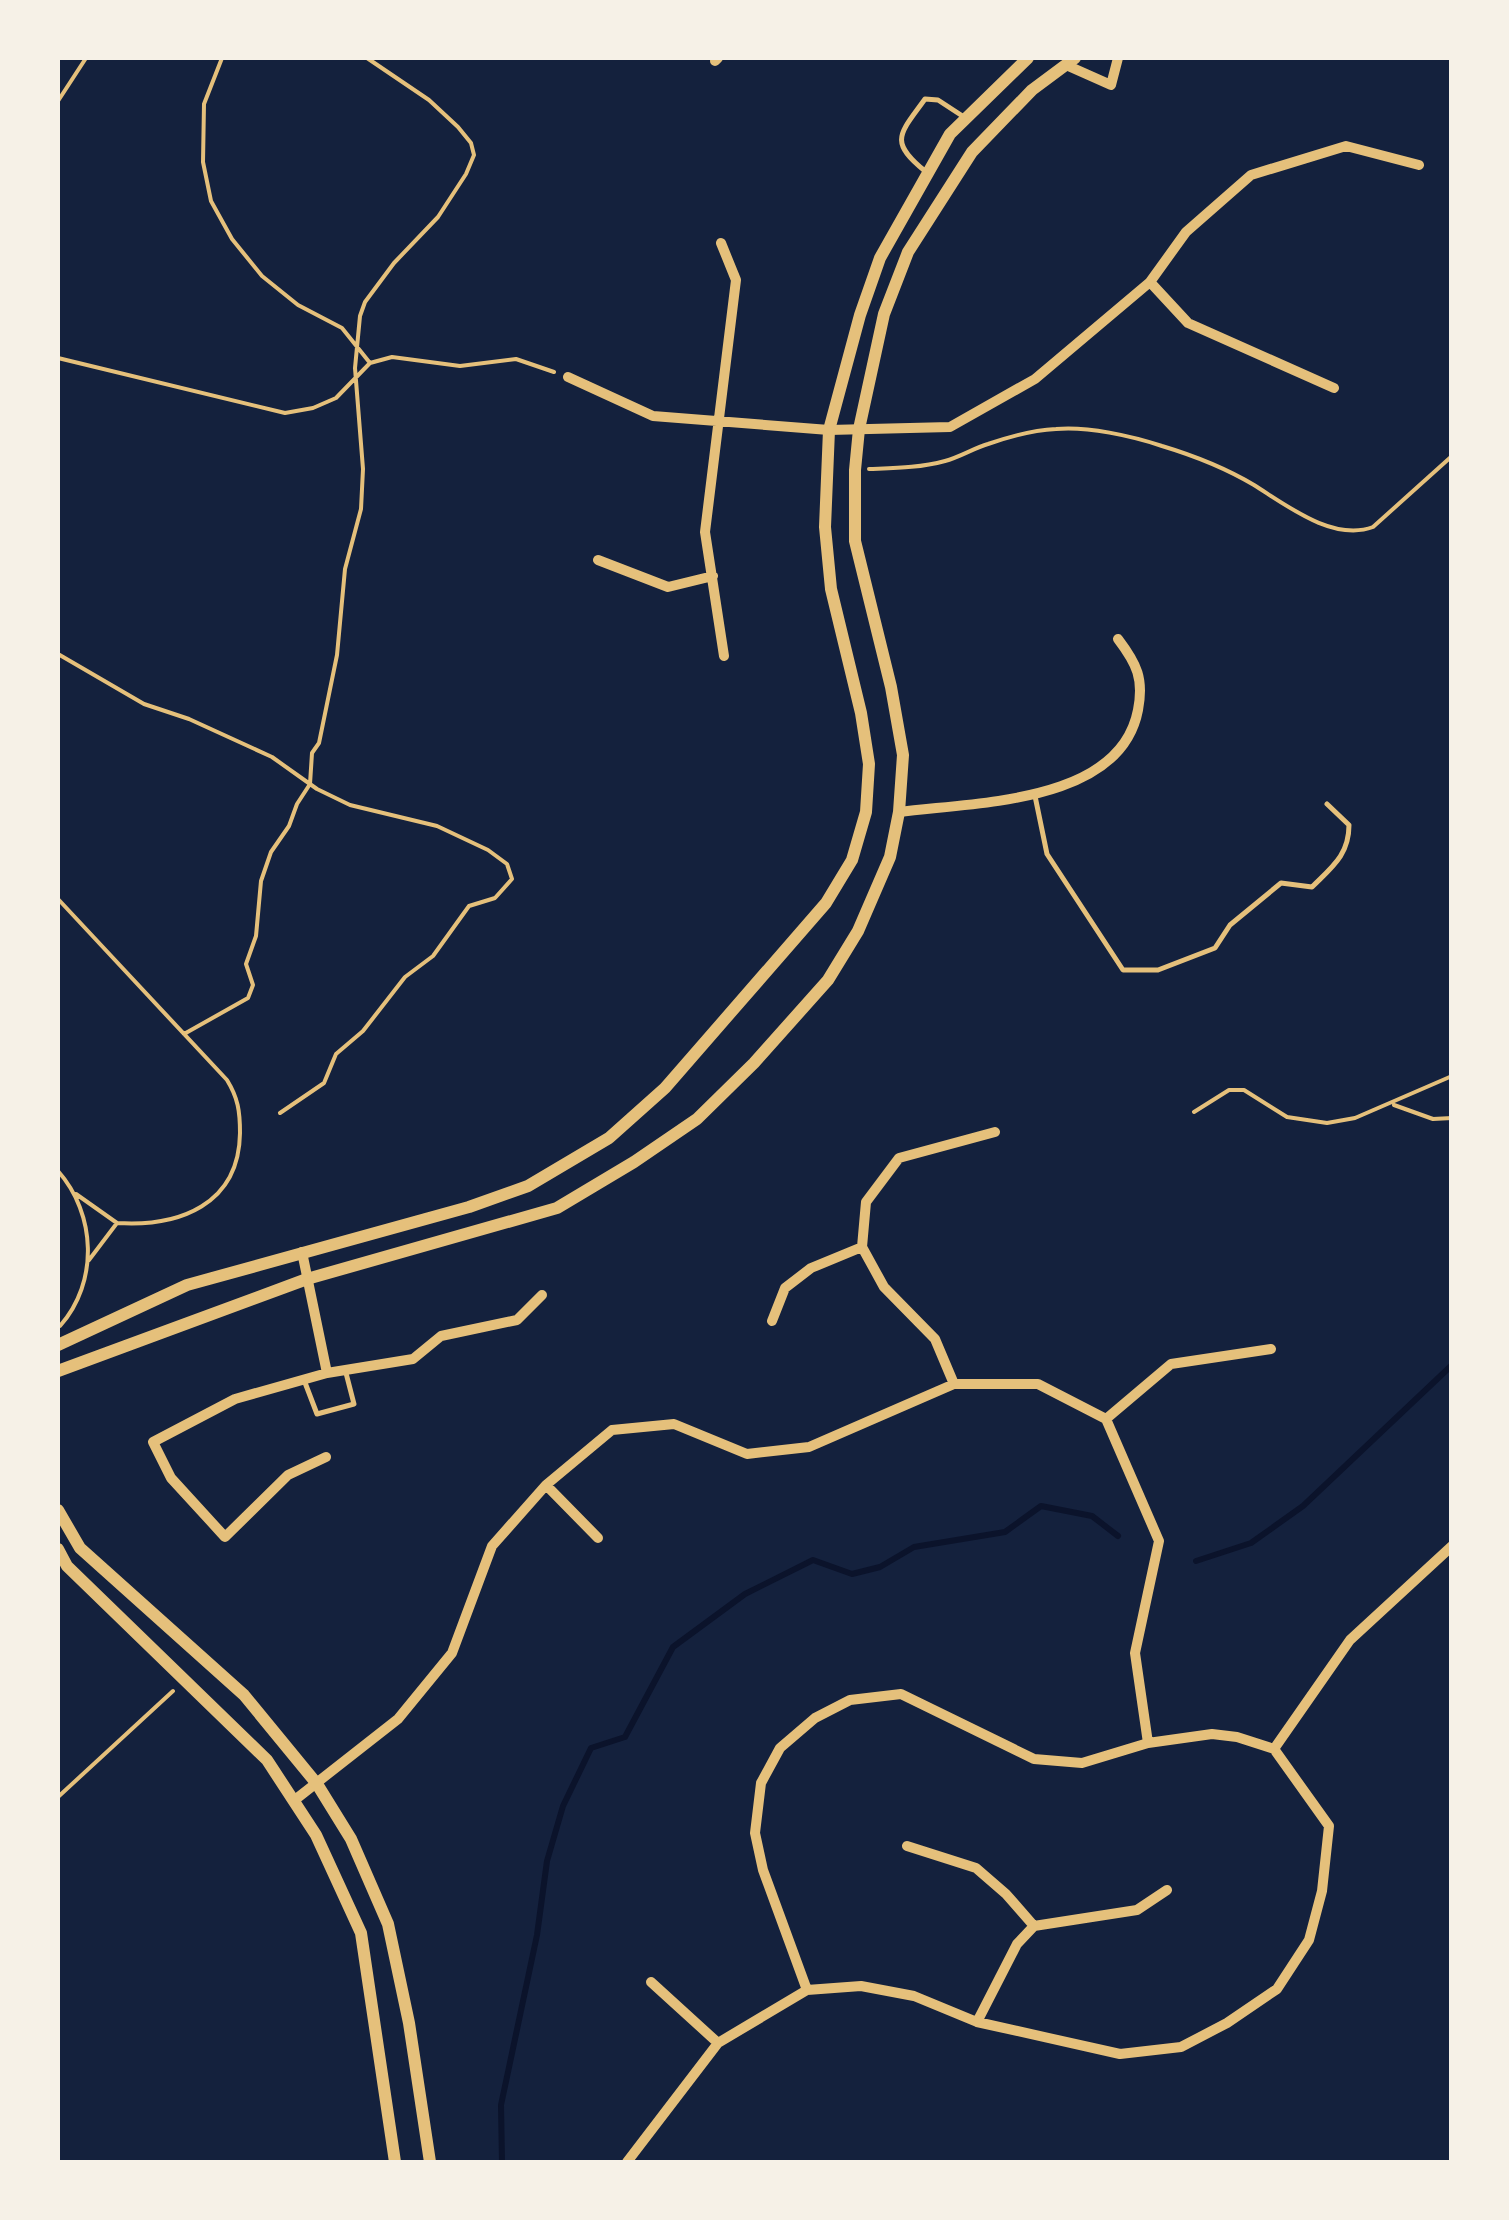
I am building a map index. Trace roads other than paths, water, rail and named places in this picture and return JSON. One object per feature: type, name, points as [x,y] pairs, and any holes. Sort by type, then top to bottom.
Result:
[{"type":"street","points":[[58,1344],[187,1285],[469,1207],[528,1186],[609,1138],[665,1088],[826,903],[852,860],[866,812],[869,764],[862,712],[831,589],[825,527],[828,430],[880,258],[950,134],[1028,58]]},
{"type":"street","points":[[58,1371],[307,1278],[557,1208],[697,1119],[754,1063],[828,980],[858,932],[883,872],[900,812],[903,754],[892,687],[854,541],[854,470],[859,429],[884,314],[908,252],[972,152],[1032,90],[1070,61],[1111,84],[1118,58]]},
{"type":"street","points":[[568,377],[653,416],[828,430],[950,427],[1035,379],[1150,282],[1186,232],[1251,174],[1346,146],[1419,165]]},
{"type":"street","points":[[721,243],[736,280],[716,421],[706,532],[724,656]]},
{"type":"street","points":[[1150,282],[1188,323],[1334,388]]},
{"type":"street","points":[[598,560],[668,587],[713,576]]},
{"type":"street","points":[[900,812],[1034,793],[1080,781],[1099,770],[1132,733],[1142,690],[1141,674],[1118,640]]},
{"type":"street","points":[[954,1384],[936,1339],[884,1287],[862,1247],[866,1202],[899,1158],[995,1132]]},
{"type":"street","points":[[772,1321],[785,1288],[812,1268],[862,1247]]},
{"type":"street","points":[[302,1252],[327,1374]]},
{"type":"street","points":[[326,1457],[288,1475],[225,1537],[171,1478],[153,1442],[235,1399],[327,1374],[414,1359],[441,1336],[517,1320],[542,1295]]},
{"type":"street","points":[[1106,1419],[1171,1364],[1270,1350]]},
{"type":"street","points":[[296,1799],[398,1719],[452,1652],[492,1546],[546,1484],[612,1430],[674,1424],[747,1454],[810,1447],[954,1384],[1038,1384],[1106,1419],[1158,1541],[1135,1652],[1148,1742]]},
{"type":"street","points":[[546,1484],[598,1538]]},
{"type":"street","points":[[58,1510],[80,1548],[244,1695],[317,1784],[350,1839],[388,1924],[410,2022],[430,2162]]},
{"type":"street","points":[[1274,1749],[1350,1640],[1452,1546]]},
{"type":"street","points":[[58,1548],[67,1566],[268,1760],[316,1835],[361,1934],[395,2162]]},
{"type":"street","points":[[627,2162],[718,2043],[807,1990],[861,1986],[897,1992],[977,2022],[1120,2054],[1181,2047],[1227,2023],[1277,1988],[1309,1940],[1322,1891],[1329,1826],[1274,1749],[1237,1737],[1212,1734],[1148,1742],[1082,1763],[1034,1759],[900,1694],[850,1700],[815,1718],[780,1748],[760,1783],[755,1833],[763,1870],[807,1990]]},
{"type":"street","points":[[907,1846],[976,1868],[1034,1926]]},
{"type":"street","points":[[977,2022],[1017,1944],[1034,1926],[1137,1910],[1167,1890]]},
{"type":"street","points":[[652,1982],[718,2043]]},
{"type":"lane","points":[[926,173],[904,154],[900,142],[924,99],[938,100],[966,118]]},
{"type":"lane","points":[[1034,793],[1047,854],[1122,970],[1158,970],[1216,948],[1230,925],[1281,884],[1312,887],[1349,844],[1348,825],[1327,804]]},
{"type":"lane","points":[[304,1380],[317,1414],[354,1404],[346,1372]]},
{"type":"waterway","points":[[1196,1561],[1251,1543],[1303,1506],[1452,1365]]},
{"type":"waterway","points":[[502,2162],[501,2105],[537,1935],[547,1861],[563,1806],[591,1748],[625,1737],[673,1647],[745,1594],[813,1560],[852,1574],[880,1567],[914,1547],[1005,1532],[1041,1506],[1092,1516],[1118,1536]]}]
